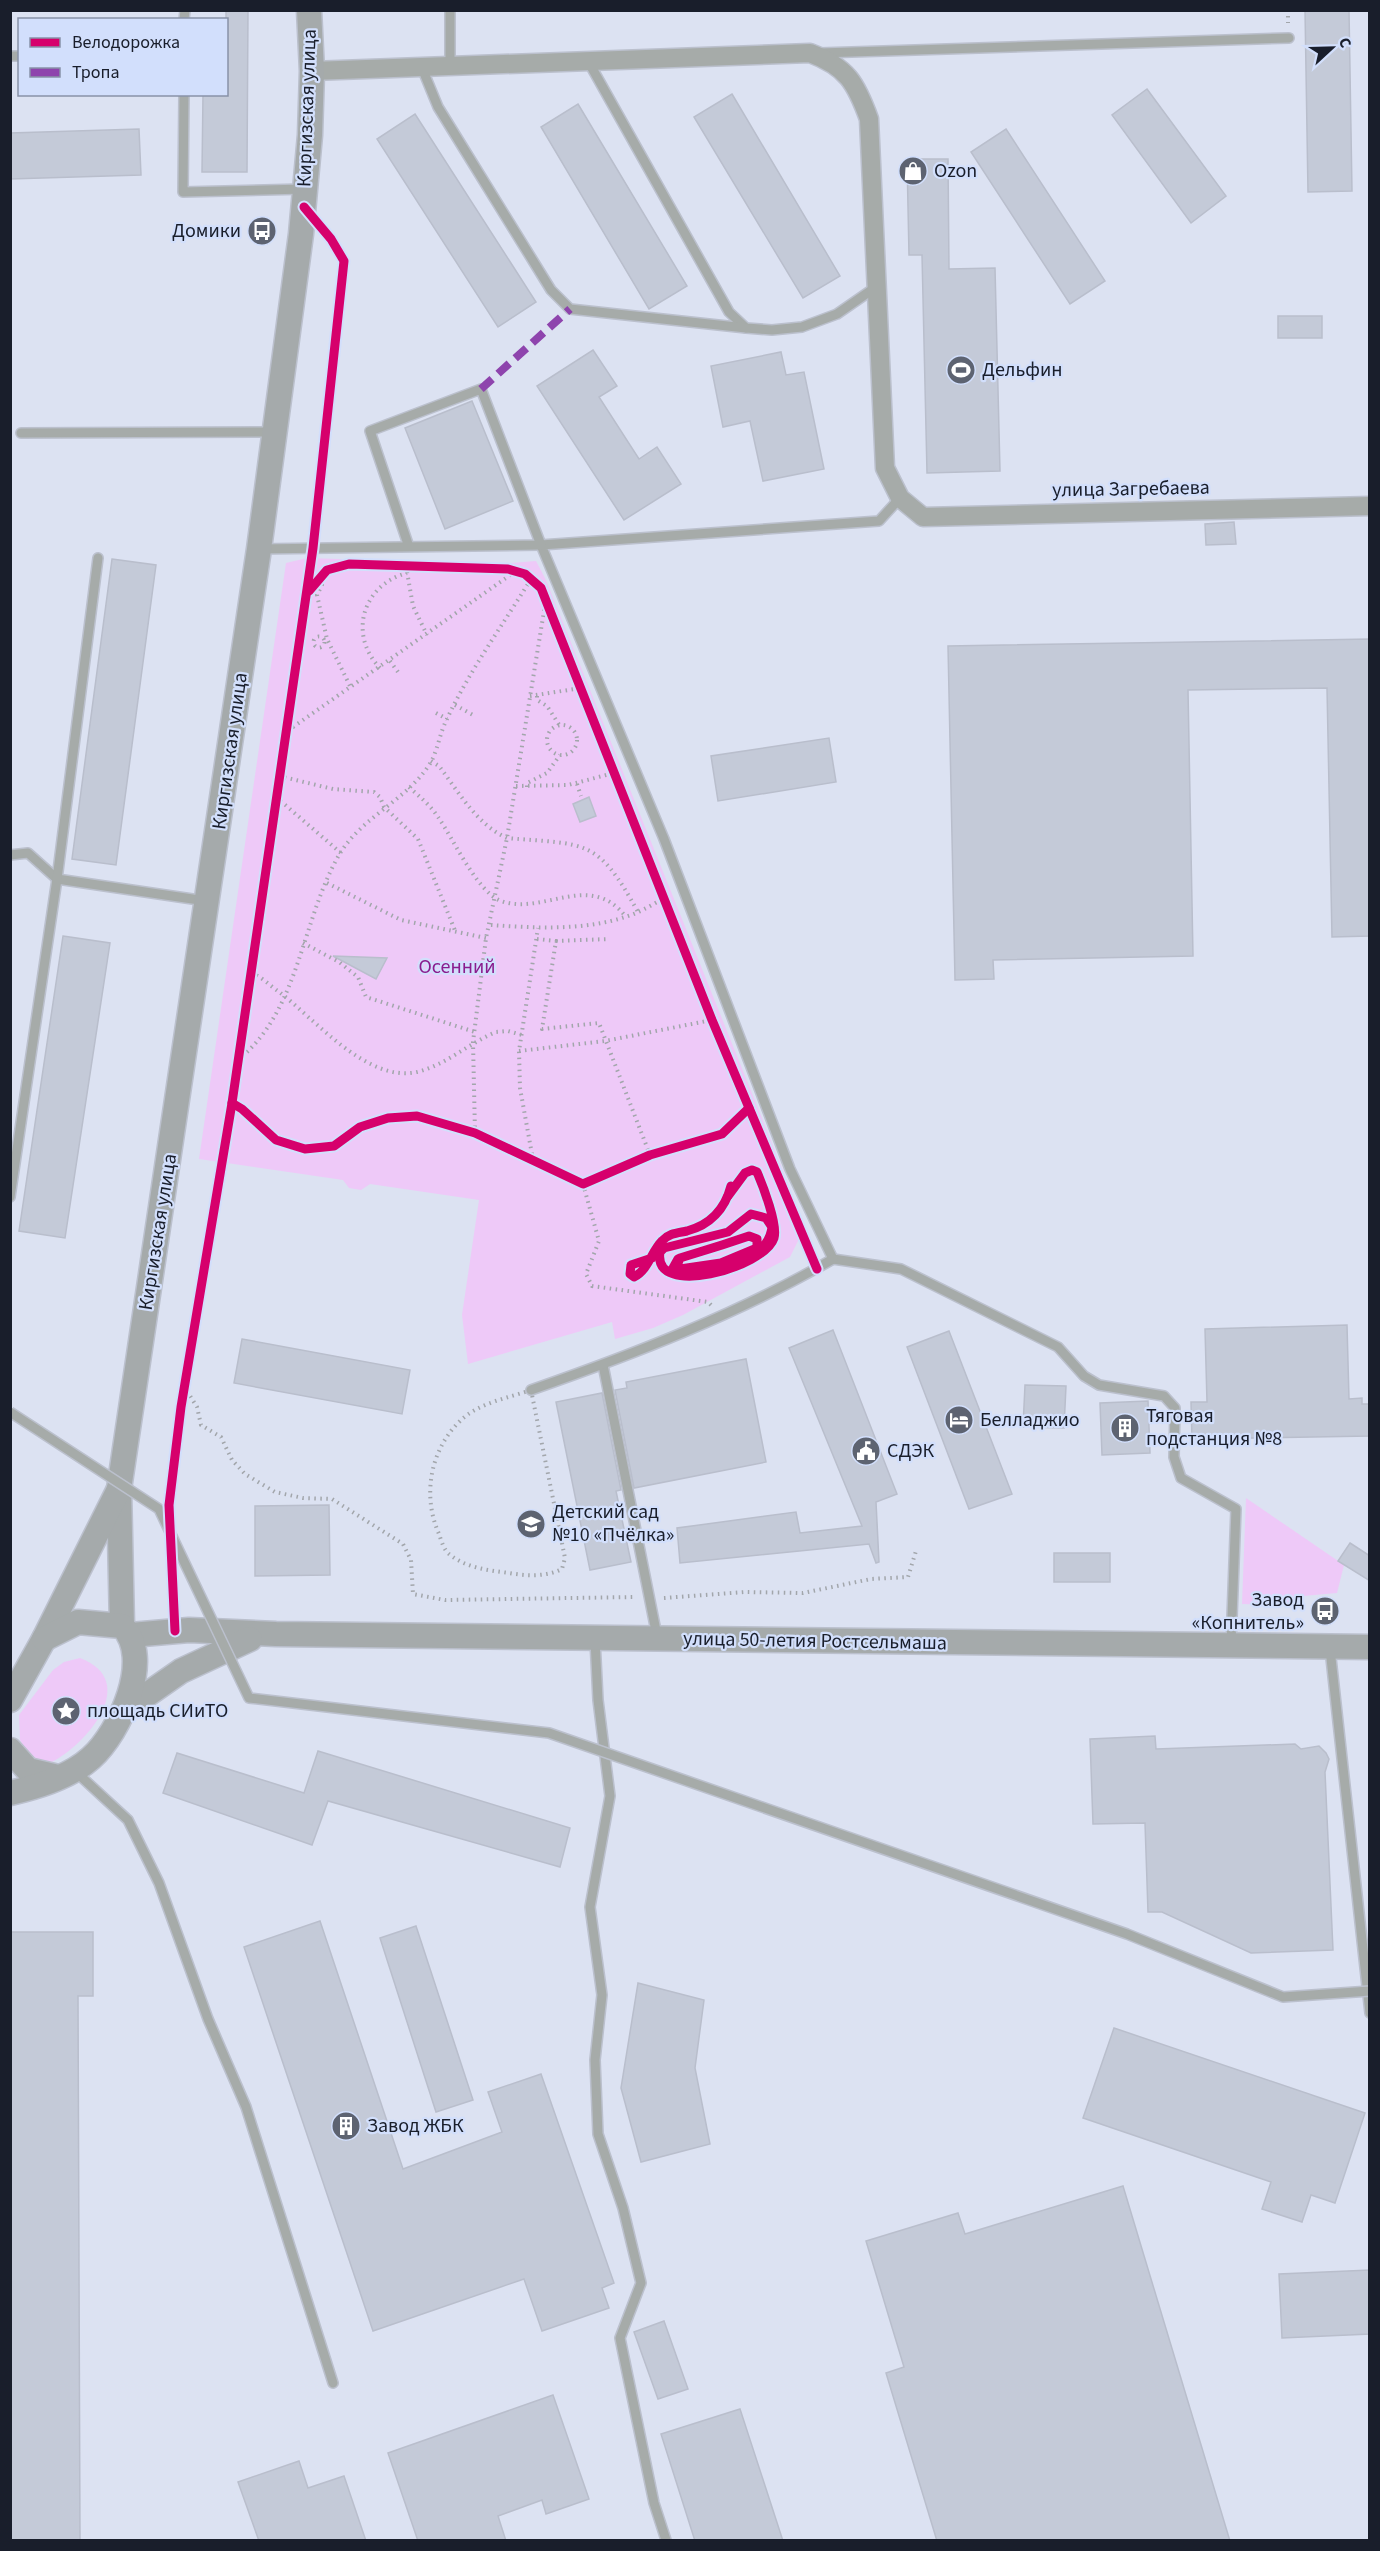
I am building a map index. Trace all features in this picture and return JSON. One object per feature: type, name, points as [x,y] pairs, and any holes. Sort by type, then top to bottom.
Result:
[{"type":"main road","name":"Киргизская улица","points":[[119,1489],[259,549],[305,189],[312,71],[309,10]]},
{"type":"main road","points":[[119,1489],[127,1630],[135,1663],[125,1710]]},
{"type":"main road","points":[[10,1700],[44,1639],[119,1489]]},
{"type":"main road","points":[[44,1639],[78,1622],[127,1630]]},
{"type":"main road","name":"улица 50-летия Ростсельмаша","points":[[127,1630],[189,1630],[261,1634],[1370,1647]]},
{"type":"main road","points":[[10,1793],[66,1774],[92,1758],[125,1710],[181,1671],[261,1634]]},
{"type":"main road","points":[[10,1750],[28,1770],[66,1774]]},
{"type":"street","points":[[312,71],[810,53],[831,61],[857,87],[869,119],[885,468],[900,498]]},
{"type":"street","name":"улица Загребаева","points":[[900,498],[923,517],[1370,506]]},
{"type":"lane","points":[[450,10],[450,67]]},
{"type":"lane","points":[[810,53],[1288,38]]},
{"type":"lane","points":[[588,61],[729,312],[746,328]]},
{"type":"lane","points":[[422,68],[438,107],[551,290],[570,309],[772,330],[802,327],[837,314],[876,287]]},
{"type":"lane","points":[[184,96],[183,192],[305,189]]},
{"type":"lane","points":[[409,547],[370,431],[481,389],[541,545],[664,839],[790,1169],[833,1259]]},
{"type":"lane","points":[[21,433],[274,432]]},
{"type":"lane","points":[[259,549],[541,545],[879,521],[900,498]]},
{"type":"lane","points":[[10,1197],[57,879],[98,558]]},
{"type":"lane","points":[[10,855],[28,853],[57,879],[208,901]]},
{"type":"lane","points":[[531,1390],[603,1365],[718,1316],[833,1259],[901,1269],[1059,1347],[1084,1376],[1099,1385],[1164,1396],[1175,1408],[1174,1457],[1181,1478],[1236,1509],[1231,1646]]},
{"type":"lane","points":[[603,1365],[657,1639]]},
{"type":"lane","points":[[10,1412],[159,1509],[249,1698],[549,1733],[1127,1934],[1283,1997],[1370,1990]]},
{"type":"lane","points":[[595,1638],[598,1700],[610,1796],[590,1906],[602,1995],[595,2060],[598,2134],[623,2208],[641,2283],[620,2338],[654,2504],[666,2541]]},
{"type":"lane","points":[[1330,1647],[1370,2013]]},
{"type":"lane","points":[[66,1774],[128,1820],[159,1883],[208,2019],[246,2107],[333,2383]]},
{"type":"path","points":[[306,596],[327,570],[349,564]]},
{"type":"path","points":[[372,565],[516,571],[531,579],[541,588],[552,613]]},
{"type":"path","points":[[406,566],[413,606],[427,635]]},
{"type":"path","points":[[287,728],[293,728],[516,571]]},
{"type":"path","points":[[380,668],[363,642],[363,613],[380,587],[407,573]]},
{"type":"path","points":[[238,1060],[257,1045],[285,997],[303,944],[341,853],[352,836],[409,787],[431,761],[447,719],[531,579]]},
{"type":"path","points":[[316,581],[322,585],[316,595],[326,639],[351,688]]},
{"type":"path","points":[[475,1133],[473,1044],[486,938],[507,838],[545,604],[548,602]]},
{"type":"path","points":[[390,661],[398,672]]},
{"type":"path","points":[[577,677],[733,1069]]},
{"type":"path","points":[[530,696],[581,688]]},
{"type":"path","points":[[537,696],[537,700],[555,715],[560,726]]},
{"type":"path","points":[[455,705],[475,717]]},
{"type":"path","points":[[436,713],[447,719]]},
{"type":"path","points":[[560,726],[572,728],[578,743],[573,752],[560,755],[553,753],[547,744],[549,733],[560,726]]},
{"type":"path","points":[[526,787],[527,783],[547,773],[560,755]]},
{"type":"path","points":[[431,761],[439,766],[482,820],[507,838],[575,844],[590,849],[612,869],[638,912]]},
{"type":"path","points":[[516,786],[577,784],[614,773]]},
{"type":"path","points":[[279,776],[333,789],[374,792],[380,797],[384,807],[418,839],[456,933]]},
{"type":"path","points":[[577,784],[581,796]]},
{"type":"path","points":[[409,787],[439,818],[475,875],[495,898],[513,904],[594,895],[614,904],[626,917]]},
{"type":"path","points":[[276,797],[341,853]]},
{"type":"path","points":[[327,883],[401,920],[486,938]]},
{"type":"path","points":[[490,925],[538,928],[576,925],[626,917],[665,898]]},
{"type":"path","points":[[533,1160],[520,1088],[519,1051],[538,928]]},
{"type":"path","points":[[537,939],[556,941],[609,939]]},
{"type":"path","points":[[556,941],[542,1029],[599,1023],[650,1155]]},
{"type":"path","points":[[303,944],[339,962],[351,972],[358,978],[366,997],[475,1032]]},
{"type":"path","points":[[251,973],[285,997],[368,1064],[391,1072],[427,1069],[502,1031],[522,1035]]},
{"type":"path","points":[[519,1051],[605,1041],[712,1020]]},
{"type":"path","points":[[745,1098],[753,1119]]},
{"type":"path","points":[[718,1316],[708,1302],[592,1286],[586,1275],[599,1241],[584,1184],[650,1155],[723,1134],[749,1108]]},
{"type":"path","points":[[723,1134],[729,1143]]},
{"type":"path","points":[[184,1386],[197,1407],[201,1425],[221,1437],[232,1460],[245,1474],[274,1492],[303,1498],[333,1499],[403,1544],[411,1560],[413,1594],[445,1600],[647,1597],[745,1592],[803,1593],[871,1579],[908,1577],[916,1551]]},
{"type":"path","points":[[531,1390],[565,1558],[562,1569],[553,1574],[526,1575],[471,1567],[447,1553],[434,1524],[429,1481],[438,1450],[460,1420],[480,1407],[531,1390]]},
{"type":"green space","name":"Осенний","points":[[307,558],[499,564],[536,561],[546,580],[800,1213],[802,1233],[790,1257],[683,1315],[653,1328],[615,1339],[612,1322],[468,1364],[462,1315],[479,1200],[370,1184],[361,1190],[349,1188],[343,1180],[199,1159],[286,563]]},
{"type":"green space","points":[[1246,1498],[1344,1565],[1337,1593],[1303,1596],[1299,1606],[1242,1604]]},
{"type":"green space","points":[[80,1658],[98,1668],[106,1681],[107,1696],[102,1712],[80,1741],[66,1753],[52,1762],[39,1760],[27,1753],[20,1740],[19,1715],[53,1670],[64,1662]]},
{"type":"building","points":[[226,10],[248,10],[247,172],[202,172],[203,96],[228,96],[228,18],[226,18]]},
{"type":"building","points":[[1305,10],[1349,10],[1352,191],[1308,192]]},
{"type":"building","points":[[1147,89],[1226,196],[1191,223],[1112,115]]},
{"type":"building","points":[[732,94],[840,276],[803,298],[694,117]]},
{"type":"building","points":[[578,104],[687,286],[649,309],[541,127]]},
{"type":"building","points":[[415,114],[536,302],[498,327],[377,139]]},
{"type":"building","points":[[139,129],[141,175],[10,179],[10,133]]},
{"type":"building","points":[[1006,129],[1105,281],[1070,304],[971,152]]},
{"type":"building","name":"Дельфин","points":[[907,159],[948,159],[949,269],[995,268],[1000,471],[927,473],[922,255],[909,255]]},
{"type":"building","points":[[1278,316],[1322,316],[1322,338],[1278,338]]},
{"type":"building","points":[[593,350],[617,386],[599,397],[639,459],[657,447],[681,484],[624,520],[537,386]]},
{"type":"building","points":[[781,352],[786,375],[804,372],[824,469],[763,481],[750,421],[723,427],[711,366]]},
{"type":"building","points":[[472,401],[513,501],[445,529],[405,428]]},
{"type":"building","points":[[1234,522],[1236,544],[1206,545],[1205,524]]},
{"type":"building","points":[[112,559],[156,565],[116,865],[72,859]]},
{"type":"building","points":[[1370,639],[1370,936],[1332,937],[1327,688],[1188,690],[1193,956],[993,960],[994,979],[955,980],[948,646]]},
{"type":"building","points":[[829,738],[836,782],[718,801],[711,756]]},
{"type":"building","points":[[589,797],[596,816],[580,822],[573,804]]},
{"type":"building","points":[[63,936],[110,943],[65,1238],[19,1231]]},
{"type":"building","points":[[333,956],[387,958],[376,979]]},
{"type":"building","points":[[1347,1325],[1349,1399],[1362,1398],[1362,1404],[1370,1404],[1370,1436],[1192,1439],[1191,1402],[1207,1402],[1205,1329]]},
{"type":"building","points":[[833,1330],[897,1494],[876,1502],[879,1562],[876,1563],[869,1544],[680,1563],[677,1528],[796,1512],[800,1533],[862,1526],[789,1348]]},
{"type":"building","name":"Белладжио","points":[[949,1331],[1012,1494],[969,1509],[907,1347]]},
{"type":"building","points":[[242,1339],[410,1370],[402,1414],[234,1383]]},
{"type":"building","points":[[746,1359],[766,1462],[634,1488],[615,1390],[627,1388],[626,1382]]},
{"type":"building","points":[[1025,1385],[1066,1386],[1064,1428],[1023,1427]]},
{"type":"building","points":[[602,1393],[621,1490],[616,1491],[631,1562],[590,1570],[556,1402]]},
{"type":"building","name":"Тяговая подстанция №8","points":[[1148,1401],[1150,1453],[1102,1455],[1100,1403]]},
{"type":"building","points":[[329,1505],[330,1575],[255,1576],[255,1506]]},
{"type":"building","points":[[1350,1543],[1370,1556],[1370,1581],[1338,1561]]},
{"type":"building","points":[[1054,1553],[1110,1553],[1110,1582],[1054,1582]]},
{"type":"building","points":[[1155,1736],[1156,1749],[1295,1744],[1301,1749],[1319,1746],[1326,1753],[1329,1759],[1325,1772],[1333,1950],[1251,1953],[1162,1912],[1148,1912],[1145,1823],[1093,1824],[1090,1739]]},
{"type":"building","points":[[318,1751],[570,1828],[560,1867],[328,1801],[312,1845],[163,1793],[177,1753],[304,1793]]},
{"type":"building","points":[[320,1921],[403,2169],[502,2132],[488,2092],[541,2074],[614,2283],[602,2288],[609,2308],[542,2331],[524,2279],[373,2331],[244,1947]]},
{"type":"building","points":[[416,1926],[473,2100],[436,2112],[380,1938]]},
{"type":"building","points":[[10,1932],[93,1932],[93,1996],[78,1996],[80,2541],[10,2541]]},
{"type":"building","points":[[638,1983],[704,2000],[695,2068],[710,2144],[641,2162],[621,2088]]},
{"type":"building","points":[[1114,2028],[1365,2113],[1335,2203],[1311,2195],[1302,2222],[1262,2209],[1271,2182],[1083,2118]]},
{"type":"building","points":[[1123,2186],[1230,2541],[937,2541],[886,2373],[904,2367],[866,2241],[958,2213],[965,2234]]},
{"type":"building","points":[[1370,2270],[1370,2334],[1282,2338],[1279,2274]]},
{"type":"building","points":[[664,2321],[688,2389],[658,2399],[634,2332]]},
{"type":"building","points":[[553,2395],[589,2499],[546,2514],[542,2500],[498,2516],[506,2541],[418,2541],[388,2453]]},
{"type":"building","points":[[740,2409],[783,2541],[695,2541],[661,2434]]},
{"type":"building","points":[[299,2461],[308,2488],[344,2476],[366,2541],[259,2541],[238,2482]]},
{"type":"marked path","points":[[481,389],[570,309]]},
{"type":"cycle path","points":[[175,1631],[169,1505],[181,1407],[232,1103],[313,548],[344,261],[331,239],[304,207]]},
{"type":"cycle path","points":[[309,591],[327,570],[349,564],[508,569],[525,574],[541,588],[712,1020],[817,1269]]},
{"type":"cycle path","points":[[232,1103],[242,1109],[276,1140],[305,1149],[334,1146],[360,1127],[388,1118],[417,1116],[475,1133],[583,1184],[650,1155],[722,1134],[749,1108]]},
{"type":"cycle path","points":[[680,1258],[677,1266],[680,1269],[721,1263],[757,1248],[757,1239],[749,1236],[680,1258],[673,1268],[678,1272],[704,1271],[748,1258],[760,1250],[768,1240],[772,1227],[766,1218],[751,1214],[728,1232],[664,1248],[660,1252],[662,1266],[673,1274],[690,1276],[710,1274],[731,1268],[766,1249],[774,1238],[775,1232],[769,1205],[757,1172],[752,1170],[745,1173],[728,1196]]},
{"type":"cycle path","points":[[652,1258],[631,1265],[630,1274],[634,1277],[643,1270],[647,1265],[650,1260],[652,1255],[658,1245],[665,1238],[703,1225],[715,1215],[725,1202],[731,1186]]},
{"type":"place","name":"Ozon","points":[[913,171]]},
{"type":"place","name":"Домики","points":[[262,231]]},
{"type":"place","name":"Дельфин","points":[[961,370]]},
{"type":"place","name":"Белладжио","points":[[959,1420]]},
{"type":"place","name":"Тяговая подстанция №8","points":[[1125,1428]]},
{"type":"place","name":"СДЭК","points":[[866,1451]]},
{"type":"place","name":"Детский сад №10 «Пчёлка»","points":[[531,1524]]},
{"type":"place","name":"Завод «Копнитель»","points":[[1325,1611]]},
{"type":"place","name":"площадь СИиТО","points":[[66,1711]]},
{"type":"place","name":"Завод ЖБК","points":[[346,2126]]}]
